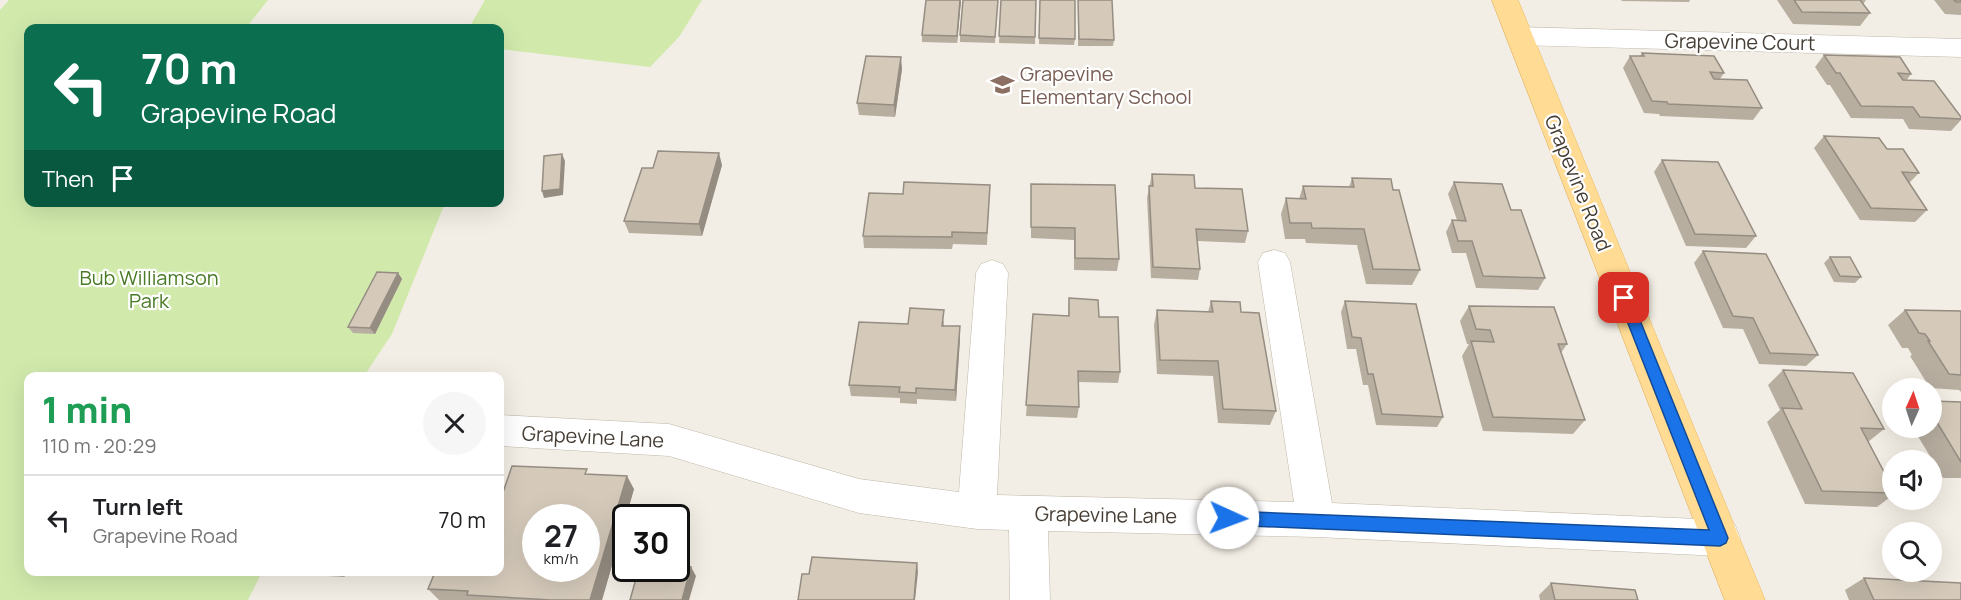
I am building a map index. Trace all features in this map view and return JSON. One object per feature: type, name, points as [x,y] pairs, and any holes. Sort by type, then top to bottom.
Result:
[{"type":"main road","name":"Grapevine Road","points":[[1505,0],[1745,600]]},
{"type":"street","name":"Grapevine Court","points":[[1520,36],[1961,48]]},
{"type":"street","points":[[1274,262],[1316,520]]},
{"type":"street","points":[[977,512],[992,273]]},
{"type":"street","name":"Grapevine Lane","points":[[504,431],[669,440],[859,496],[977,512],[1316,520],[1720,538]]},
{"type":"street","points":[[1028,513],[1030,600]]},
{"type":"green space","name":"Bub Williamson Park","points":[[9,0],[268,0],[249,24],[24,24],[24,207],[443,207],[392,334],[367,372],[24,372],[24,576],[260,576],[248,600],[0,600],[0,10]]},
{"type":"green space","points":[[485,0],[702,0],[679,37],[650,67],[504,49],[504,24],[471,24]]},
{"type":"building","points":[[926,0],[960,0],[957,36],[922,35]]},
{"type":"building","points":[[963,0],[998,0],[995,37],[960,35]]},
{"type":"building","points":[[1001,0],[1036,0],[1035,37],[999,36]]},
{"type":"building","points":[[1040,0],[1075,0],[1075,39],[1039,38]]},
{"type":"building","points":[[1078,0],[1112,0],[1114,40],[1079,39]]},
{"type":"building","points":[[1794,0],[1860,0],[1870,13],[1802,12]]},
{"type":"building","points":[[1642,53],[1714,56],[1724,73],[1710,72],[1714,79],[1747,80],[1762,108],[1668,104],[1652,101],[1630,56],[1644,56]]},
{"type":"building","points":[[1824,55],[1900,57],[1911,74],[1898,73],[1903,80],[1934,81],[1961,119],[1920,117],[1913,107],[1861,106],[1840,73],[1836,73]]},
{"type":"building","points":[[866,56],[901,57],[894,105],[857,103]]},
{"type":"building","points":[[1824,136],[1879,138],[1887,149],[1903,149],[1919,173],[1902,172],[1927,210],[1871,208]]},
{"type":"building","points":[[658,151],[719,153],[699,224],[624,221],[642,168],[653,168]]},
{"type":"building","points":[[562,154],[560,189],[542,191],[544,156]]},
{"type":"building","points":[[1662,160],[1718,162],[1756,236],[1695,234]]},
{"type":"building","points":[[1152,174],[1194,175],[1195,188],[1242,189],[1248,231],[1196,229],[1200,269],[1153,267],[1149,186],[1153,186]]},
{"type":"building","points":[[1352,178],[1391,179],[1393,190],[1399,190],[1420,270],[1373,269],[1364,229],[1312,228],[1311,223],[1290,223],[1286,198],[1306,199],[1303,186],[1354,187]]},
{"type":"building","points":[[904,182],[990,185],[987,233],[952,232],[952,237],[863,236],[869,193],[903,194]]},
{"type":"building","points":[[1454,182],[1502,184],[1511,210],[1521,210],[1545,278],[1483,276],[1472,241],[1458,241],[1452,220],[1466,221]]},
{"type":"building","points":[[1031,184],[1115,185],[1119,259],[1075,258],[1075,228],[1031,227]]},
{"type":"building","points":[[1703,251],[1766,254],[1818,355],[1770,353],[1753,318],[1733,316]]},
{"type":"building","points":[[1830,257],[1850,257],[1861,277],[1840,276]]},
{"type":"building","points":[[377,272],[398,273],[370,328],[348,327]]},
{"type":"building","points":[[1069,298],[1098,300],[1099,317],[1118,317],[1120,372],[1078,371],[1079,407],[1026,405],[1033,314],[1069,316]]},
{"type":"building","points":[[1211,301],[1240,302],[1241,312],[1259,313],[1276,411],[1223,409],[1218,361],[1160,360],[1157,310],[1213,312]]},
{"type":"building","points":[[1345,301],[1416,304],[1443,417],[1382,414],[1373,374],[1368,374],[1361,338],[1352,337]]},
{"type":"building","points":[[1469,306],[1554,307],[1567,344],[1558,344],[1585,420],[1493,417],[1471,341],[1494,342],[1490,330],[1476,329]]},
{"type":"building","points":[[910,308],[944,310],[942,326],[960,326],[955,390],[916,388],[916,393],[899,392],[900,387],[849,385],[859,322],[908,324]]},
{"type":"building","points":[[1905,310],[1961,311],[1961,375],[1949,374],[1928,341],[1930,341],[1925,334],[1919,333]]},
{"type":"building","points":[[1783,370],[1853,373],[1882,425],[1882,429],[1861,428],[1882,468],[1882,493],[1822,491],[1782,408],[1802,409]]},
{"type":"building","points":[[1942,401],[1961,402],[1961,462],[1942,431]]},
{"type":"building","points":[[512,466],[587,469],[585,474],[627,476],[619,504],[612,504],[612,526],[600,566],[600,504],[522,504],[522,582],[595,582],[590,600],[467,595],[468,591],[428,589],[433,576],[504,576],[504,489]]},
{"type":"building","points":[[812,557],[917,563],[914,600],[798,600],[802,574],[809,574]]},
{"type":"building","points":[[1864,578],[1882,579],[1882,582],[1961,583],[1961,600],[1874,600]]},
{"type":"building","points":[[635,582],[687,582],[682,600],[630,600]]},
{"type":"building","points":[[1551,583],[1635,590],[1638,600],[1555,600]]},
{"type":"place","name":"Grapevine Elementary School","points":[[1002,85]]},
{"type":"route","points":[[1228,518],[1720,538],[1624,298]]}]
